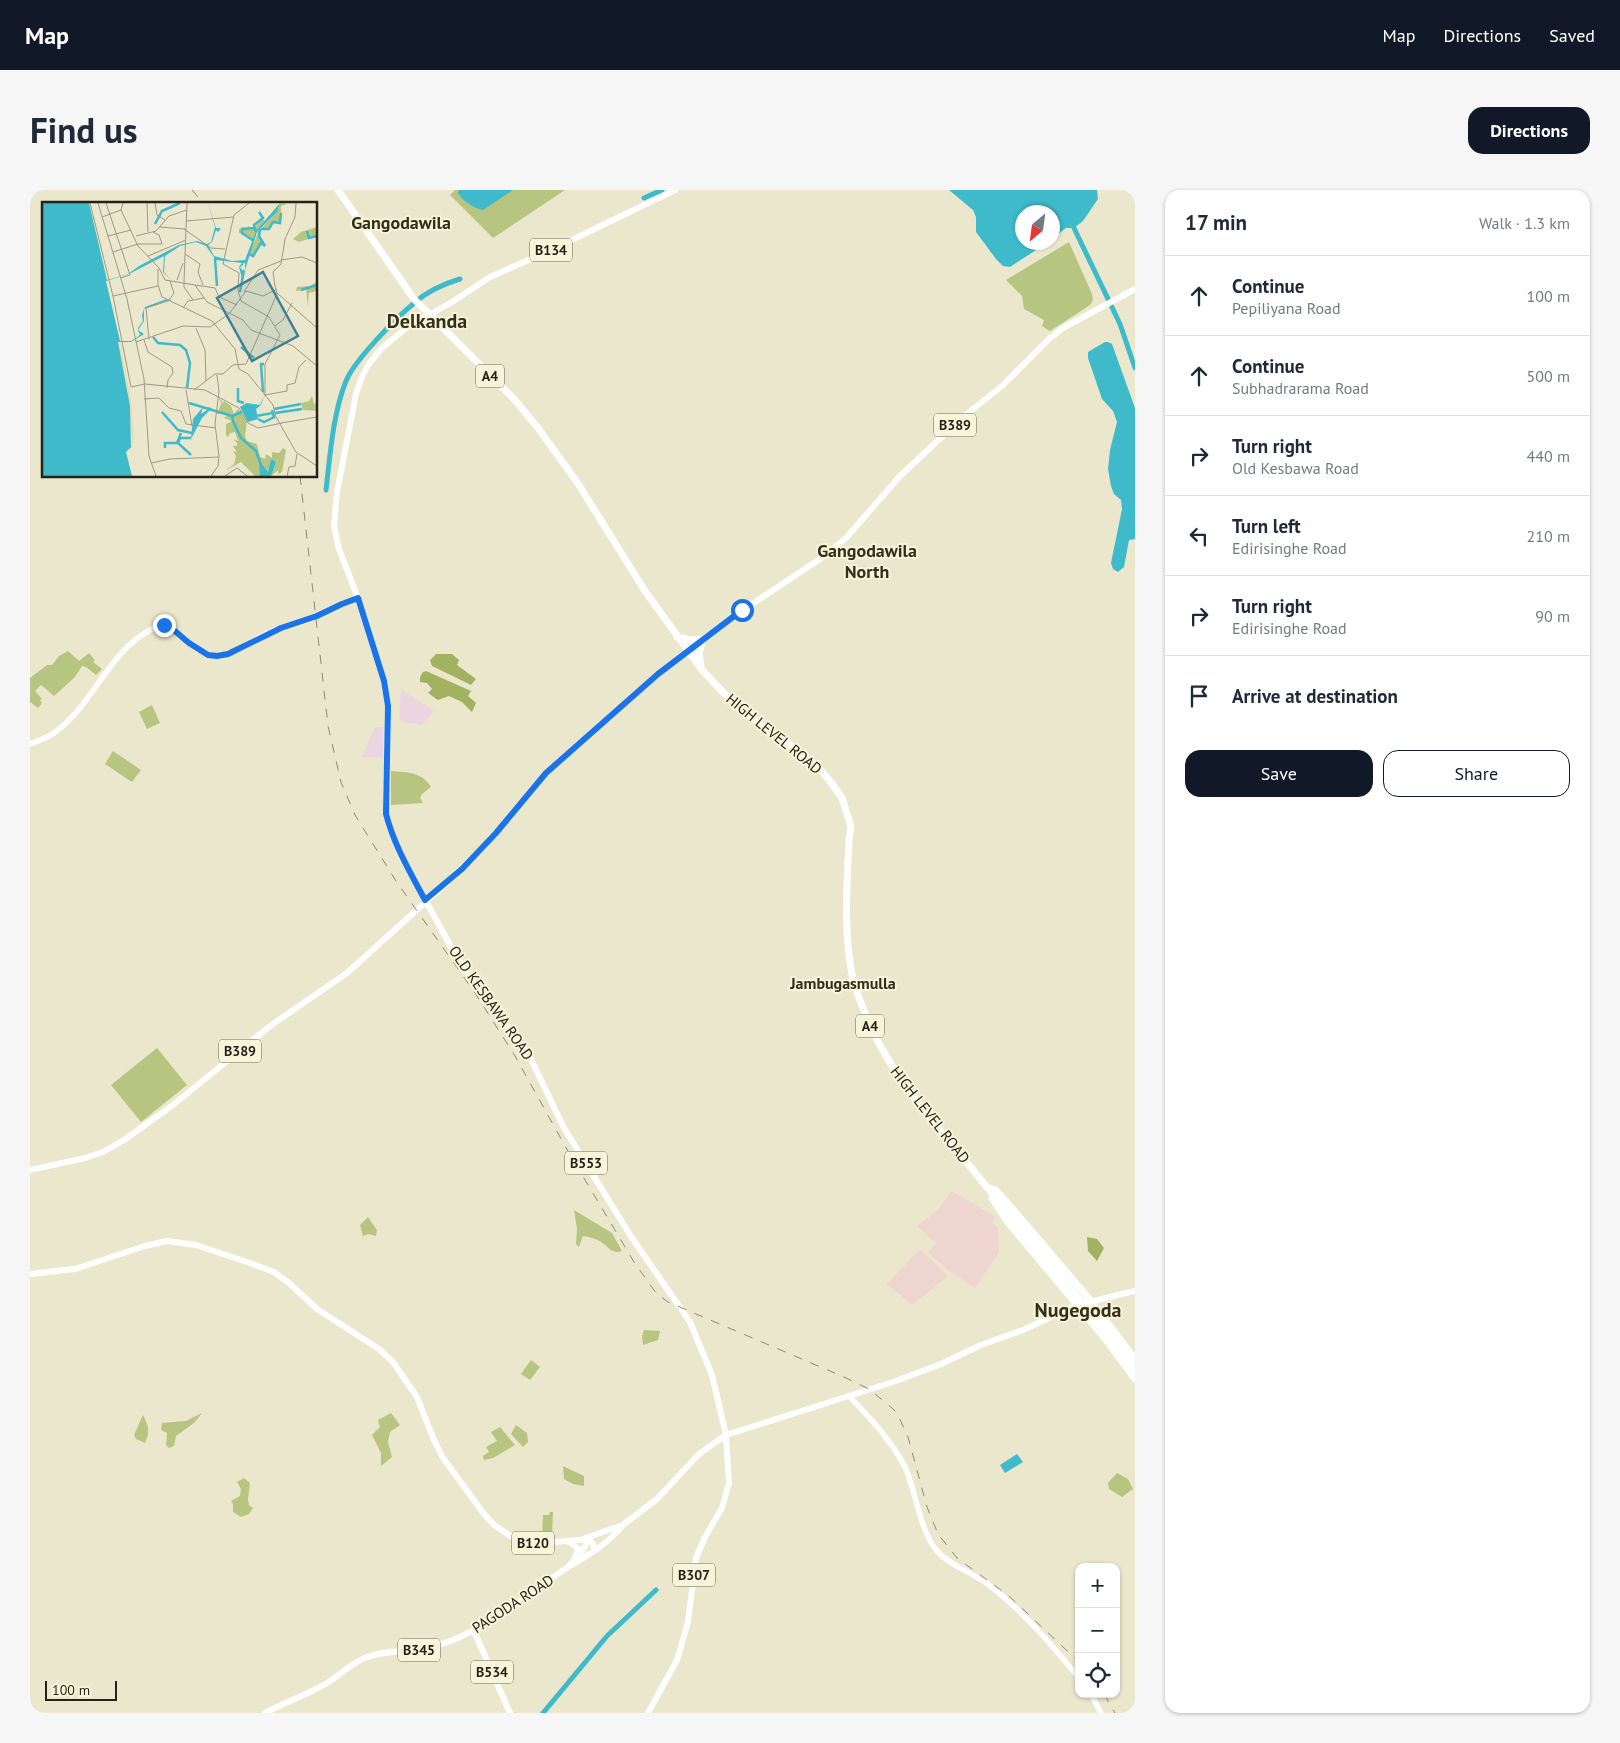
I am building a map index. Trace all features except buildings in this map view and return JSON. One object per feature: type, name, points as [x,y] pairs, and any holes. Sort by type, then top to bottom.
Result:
[{"type":"highway","name":"HIGH LEVEL ROAD","points":[[338,190],[414,299],[515,400],[538,428],[578,482],[645,592],[702,670],[736,706],[804,755],[834,785],[842,798],[851,828],[847,895],[847,949],[853,981],[880,1048],[902,1083],[939,1131],[1010,1214],[1119,1347],[1135,1370]]},
{"type":"highway","points":[[677,636],[691,640],[702,639],[699,658],[702,670]]},
{"type":"highway","name":"A4","points":[[988,1188],[996,1190],[1072,1279],[1093,1300],[1135,1359]]},
{"type":"highway","name":"A4","points":[[988,1188],[1003,1215],[1135,1379]]},
{"type":"highway","points":[[1062,1288],[1072,1279]]},
{"type":"highway","points":[[1102,1336],[1112,1328]]},
{"type":"main road","name":"OLD KESBAWA ROAD","points":[[675,190],[549,251],[490,277],[406,328],[381,349],[368,365],[356,394],[337,492],[334,526],[339,549],[358,598],[384,681],[388,706],[386,814],[403,859],[465,970],[530,1055],[564,1128],[632,1238],[690,1322],[712,1375],[726,1435]]},
{"type":"main road","name":"B389","points":[[32,1170],[103,1152],[141,1128],[187,1094],[270,1026],[347,973],[425,900],[462,869],[496,833],[546,773],[635,694],[702,639],[750,604],[820,559],[846,538],[914,463],[963,417],[1002,386],[1050,338],[1063,328],[1135,289]]},
{"type":"main road","points":[[30,744],[54,734],[64,725],[90,695],[123,650],[152,629],[164,625],[169,626],[189,643],[208,655],[217,656],[228,654],[281,628],[317,616],[358,598]]},
{"type":"main road","name":"B120","points":[[30,1274],[76,1269],[166,1241],[210,1250],[274,1272],[317,1309],[379,1349],[393,1362],[417,1397],[443,1458],[484,1514],[494,1525],[515,1539],[542,1544],[588,1538],[623,1525],[657,1499],[699,1454],[726,1435],[896,1381],[1023,1330],[1077,1305],[1135,1291]]},
{"type":"main road","name":"B120","points":[[30,1270],[45,1272]]},
{"type":"main road","points":[[849,1396],[892,1444],[905,1469],[930,1540],[938,1552],[988,1584],[1007,1600],[1052,1645],[1075,1673]]},
{"type":"main road","name":"B307","points":[[648,1713],[677,1660],[688,1622],[696,1558],[726,1497],[729,1478],[726,1435]]},
{"type":"main road","name":"PAGODA ROAD","points":[[566,1568],[576,1564],[623,1525]]},
{"type":"main road","points":[[588,1538],[593,1544],[594,1550]]},
{"type":"main road","name":"PAGODA ROAD","points":[[265,1713],[327,1683],[348,1667],[364,1658],[379,1654],[424,1649],[474,1631],[528,1597],[566,1568],[585,1548],[588,1538]]},
{"type":"main road","points":[[568,1542],[578,1548],[574,1559]]},
{"type":"main road","name":"B534","points":[[474,1631],[510,1713]]},
{"type":"main road","points":[[1093,1698],[1101,1713]]},
{"type":"shaded area","points":[[401,689],[434,711],[422,725],[399,721]]},
{"type":"shaded area","points":[[375,727],[383,727],[383,758],[362,757]]},
{"type":"shaded area","points":[[952,1191],[996,1217],[992,1222],[998,1229],[999,1252],[975,1288],[949,1271],[928,1252],[936,1243],[917,1226],[937,1211]]},
{"type":"shaded area","points":[[920,1249],[948,1276],[912,1305],[886,1285]]},
{"type":"green space","points":[[455,190],[565,190],[493,238],[450,195]]},
{"type":"green space","points":[[1069,242],[1093,300],[1090,305],[1050,331],[1042,326],[1044,320],[1024,309],[1022,296],[1006,280],[1056,250],[1060,250],[1060,247]]},
{"type":"green space","points":[[68,651],[79,661],[89,653],[95,660],[93,662],[102,669],[96,675],[82,666],[75,677],[54,696],[41,685],[35,691],[42,699],[40,700],[42,703],[38,708],[30,702],[30,678],[47,665],[52,665],[59,656]]},
{"type":"green space","points":[[436,654],[452,654],[459,660],[457,665],[476,679],[471,685],[432,666],[430,660]]},
{"type":"green space","points":[[426,671],[471,691],[468,696],[476,703],[472,712],[462,702],[449,696],[438,700],[428,693],[432,689],[427,683],[420,682],[420,677]]},
{"type":"green space","points":[[152,705],[160,723],[147,729],[139,712]]},
{"type":"green space","points":[[113,751],[141,770],[132,782],[105,764]]},
{"type":"green space","points":[[391,771],[418,775],[427,782],[431,787],[420,798],[423,803],[391,805]]},
{"type":"green space","points":[[157,1048],[187,1085],[141,1122],[111,1085]]},
{"type":"green space","points":[[574,1210],[612,1233],[622,1251],[614,1251],[599,1241],[583,1236],[579,1247],[576,1244],[577,1229]]},
{"type":"green space","points":[[368,1217],[377,1230],[376,1236],[369,1234],[363,1236],[360,1225]]},
{"type":"green space","points":[[1087,1237],[1097,1239],[1104,1248],[1097,1261],[1088,1251]]},
{"type":"green space","points":[[644,1330],[660,1331],[658,1340],[643,1345],[642,1336]]},
{"type":"green space","points":[[531,1360],[540,1367],[530,1380],[521,1374]]},
{"type":"green space","points":[[202,1413],[194,1423],[176,1436],[174,1446],[169,1448],[166,1445],[167,1433],[161,1430],[162,1423],[186,1421]]},
{"type":"green space","points":[[391,1413],[400,1425],[390,1432],[388,1442],[392,1457],[381,1466],[381,1453],[372,1435],[380,1427],[378,1420]]},
{"type":"green space","points":[[143,1415],[148,1429],[145,1443],[136,1439],[134,1435]]},
{"type":"green space","points":[[516,1425],[527,1433],[528,1442],[523,1447],[511,1434]]},
{"type":"green space","points":[[500,1427],[515,1445],[493,1458],[484,1460],[483,1456],[489,1452],[486,1447],[497,1441],[491,1432]]},
{"type":"green space","points":[[563,1466],[584,1476],[584,1486],[573,1484],[564,1479]]},
{"type":"green space","points":[[1117,1473],[1128,1479],[1133,1489],[1122,1497],[1109,1489],[1108,1483]]},
{"type":"green space","points":[[244,1478],[250,1483],[248,1499],[249,1505],[253,1508],[249,1514],[241,1517],[233,1512],[231,1501],[240,1496],[241,1489],[237,1482]]},
{"type":"green space","points":[[550,1512],[553,1512],[552,1538],[542,1538],[543,1515],[549,1515]]},
{"type":"water","points":[[459,190],[513,190],[483,210],[465,201],[458,193]]},
{"type":"water","points":[[949,190],[1097,190],[1098,199],[1083,221],[1074,228],[1066,228],[1060,233],[1060,205],[1015,205],[1015,250],[1036,250],[1010,267],[1003,266],[996,259],[976,232],[976,217],[973,210]]},
{"type":"water","points":[[1105,342],[1112,344],[1135,408],[1135,539],[1129,540],[1124,567],[1118,572],[1113,569],[1111,563],[1122,509],[1121,500],[1114,494],[1111,486],[1108,469],[1110,450],[1117,422],[1113,411],[1102,399],[1088,358],[1088,352]]},
{"type":"water","points":[[1017,1454],[1023,1462],[1005,1473],[1000,1465]]},
{"type":"waterway","points":[[644,198],[662,190]]},
{"type":"waterway","points":[[1074,228],[1120,324],[1135,368]]},
{"type":"waterway","points":[[326,490],[335,421],[342,393],[350,373],[376,341],[413,304],[435,289],[460,279]]},
{"type":"waterway","points":[[543,1713],[607,1636],[656,1590]]},
{"type":"railway","points":[[192,190],[202,202]]},
{"type":"railway","points":[[300,478],[328,726],[341,782],[355,815],[396,881],[475,993],[515,1056],[569,1153],[634,1262],[656,1293],[668,1302],[844,1377],[869,1389],[892,1408],[897,1413],[908,1437],[927,1507],[938,1534],[957,1558],[1009,1596],[1075,1658]]},
{"type":"railway","points":[[1106,1698],[1115,1713]]},
{"type":"district","name":"Gangodawila","points":[[401,223]]},
{"type":"district","name":"Delkanda","points":[[427,321]]},
{"type":"district","name":"Gangodawila North","points":[[867,561]]},
{"type":"district","name":"Jambugasmulla","points":[[843,983]]},
{"type":"district","name":"Nugegoda","points":[[1078,1310]]},
{"type":"route","points":[[164,625],[169,626],[189,643],[208,655],[217,656],[228,654],[268,633],[317,616],[358,598],[384,681],[388,706],[386,814],[403,859],[425,900],[462,869],[496,833],[546,773],[658,674],[742,610]]}]
